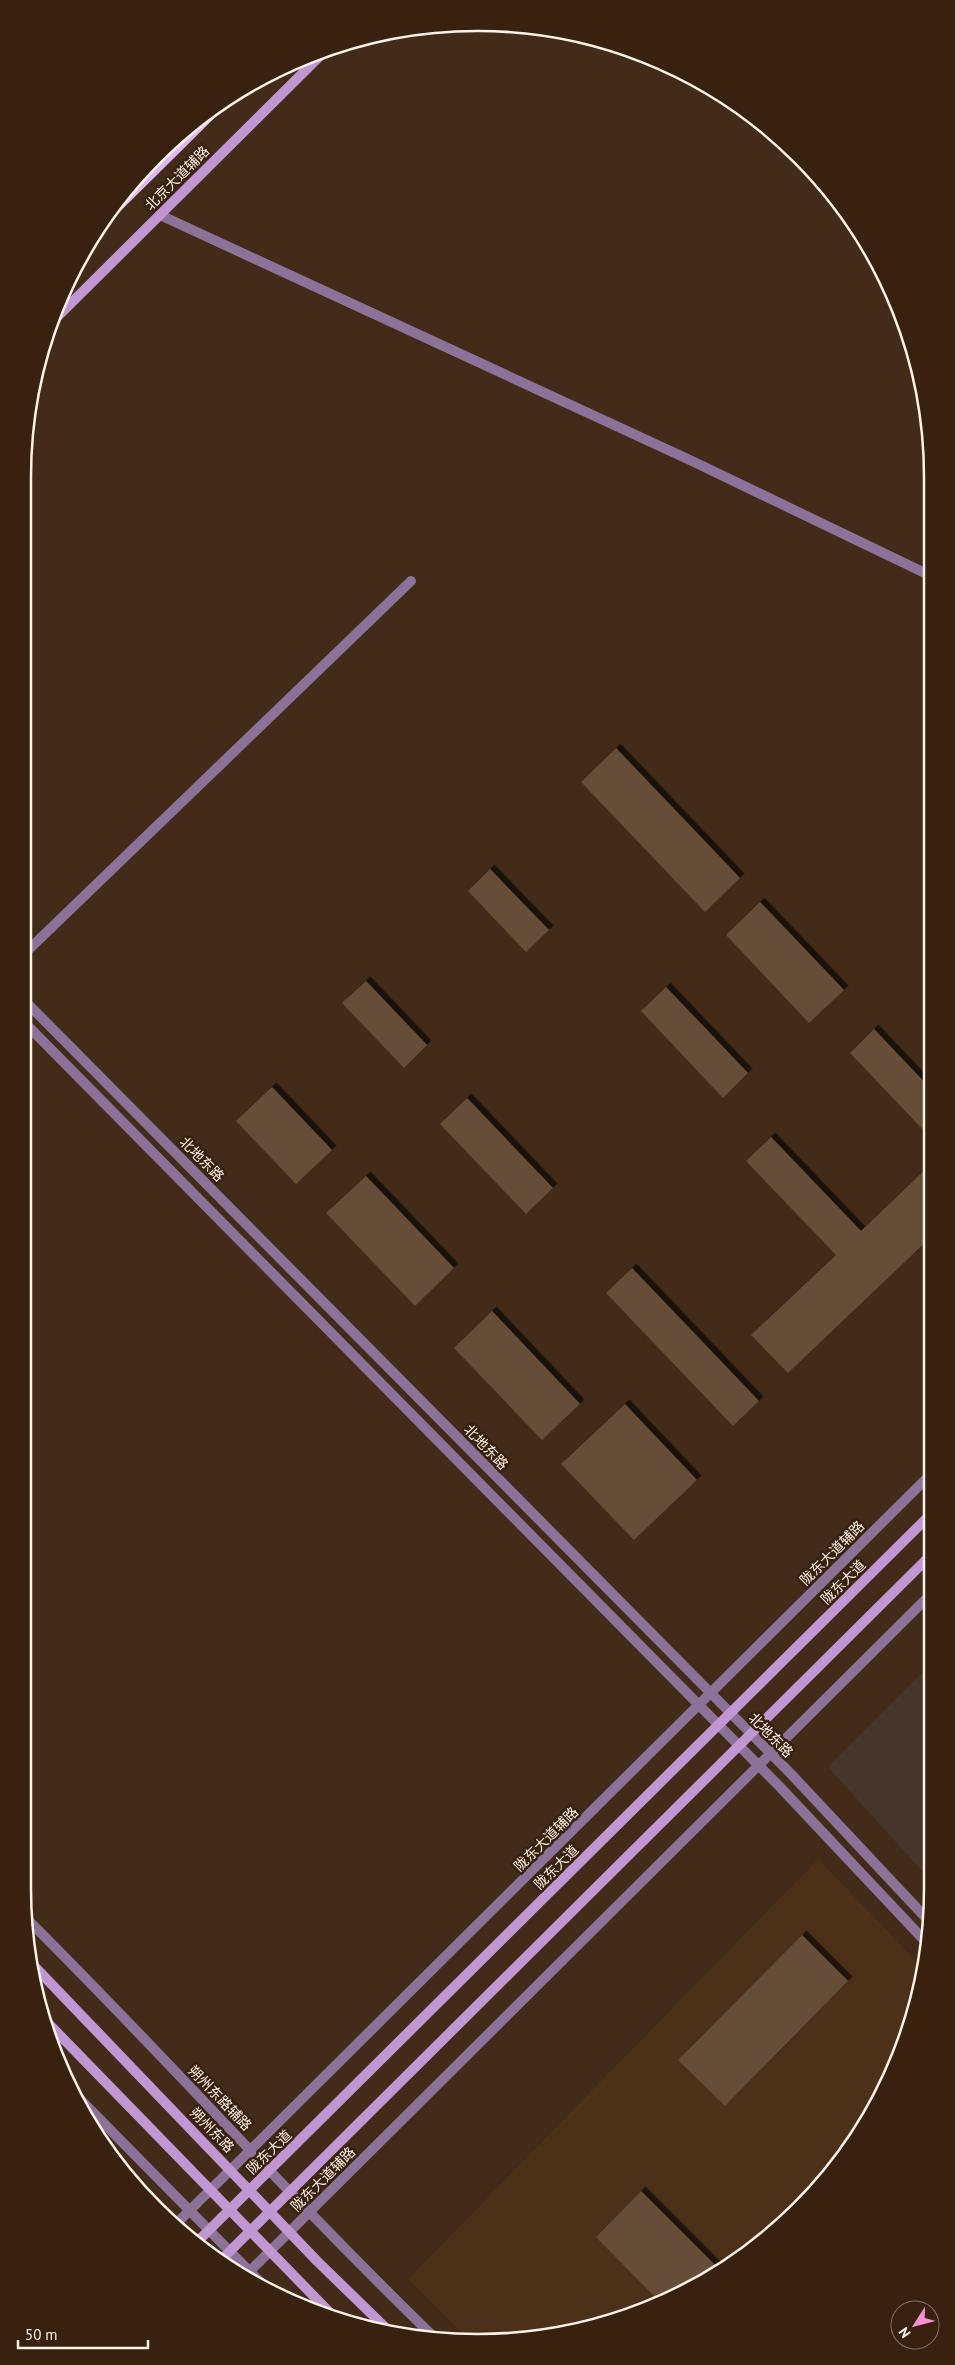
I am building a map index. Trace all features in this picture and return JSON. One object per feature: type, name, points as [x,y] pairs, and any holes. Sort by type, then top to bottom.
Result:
[{"type":"main road","name":"北京大道辅路","points":[[64,310],[313,63]]},
{"type":"main road","name":"陇东大道","points":[[201,2238],[924,1522]]},
{"type":"main road","points":[[226,2255],[924,1562]]},
{"type":"main road","name":"朔州东路","points":[[39,1972],[271,2212],[381,2323]]},
{"type":"main road","points":[[55,2030],[322,2305]]},
{"type":"street","points":[[160,215],[692,461],[924,573]]},
{"type":"street","points":[[31,947],[411,581]]},
{"type":"street","name":"北地东路","points":[[31,1007],[770,1753],[923,1915]]},
{"type":"street","points":[[31,1029],[719,1725],[921,1937]]},
{"type":"street","name":"陇东大道辅路","points":[[180,2220],[924,1481]]},
{"type":"street","name":"陇东大道辅路","points":[[250,2271],[924,1600]]},
{"type":"street","name":"朔州东路辅路","points":[[33,1925],[251,2150],[347,2253],[428,2331]]},
{"type":"street","points":[[90,2109],[209,2230],[226,2255]]},
{"type":"shaded area","points":[[924,1671],[924,1873],[828,1767]]},
{"type":"shaded area","points":[[818,1859],[917,1962],[909,2003],[890,2058],[878,2085],[849,2135],[813,2182],[772,2223],[749,2242],[701,2274],[648,2300],[593,2319],[536,2330],[478,2334],[462,2333],[408,2279]]},
{"type":"building","points":[[616,748],[740,878],[705,912],[581,782]]},
{"type":"building","points":[[490,869],[549,930],[526,952],[468,891]]},
{"type":"building","points":[[760,902],[844,990],[809,1023],[726,935]]},
{"type":"building","points":[[366,981],[427,1045],[404,1068],[342,1003]]},
{"type":"building","points":[[666,987],[748,1073],[723,1098],[641,1011]]},
{"type":"building","points":[[874,1029],[924,1082],[924,1131],[850,1053]]},
{"type":"building","points":[[272,1087],[332,1150],[296,1184],[236,1121]]},
{"type":"building","points":[[467,1098],[553,1188],[526,1214],[440,1124]]},
{"type":"building","points":[[771,1137],[861,1231],[924,1171],[924,1244],[788,1373],[751,1335],[836,1255],[746,1161]]},
{"type":"building","points":[[366,1176],[454,1268],[415,1306],[326,1213]]},
{"type":"building","points":[[632,1268],[759,1401],[733,1426],[606,1293]]},
{"type":"building","points":[[492,1311],[580,1404],[542,1440],[454,1348]]},
{"type":"building","points":[[625,1404],[697,1480],[634,1540],[561,1464]]},
{"type":"building","points":[[802,1935],[848,1981],[725,2106],[678,2060]]},
{"type":"building","points":[[641,2191],[715,2265],[655,2297],[596,2237]]}]
